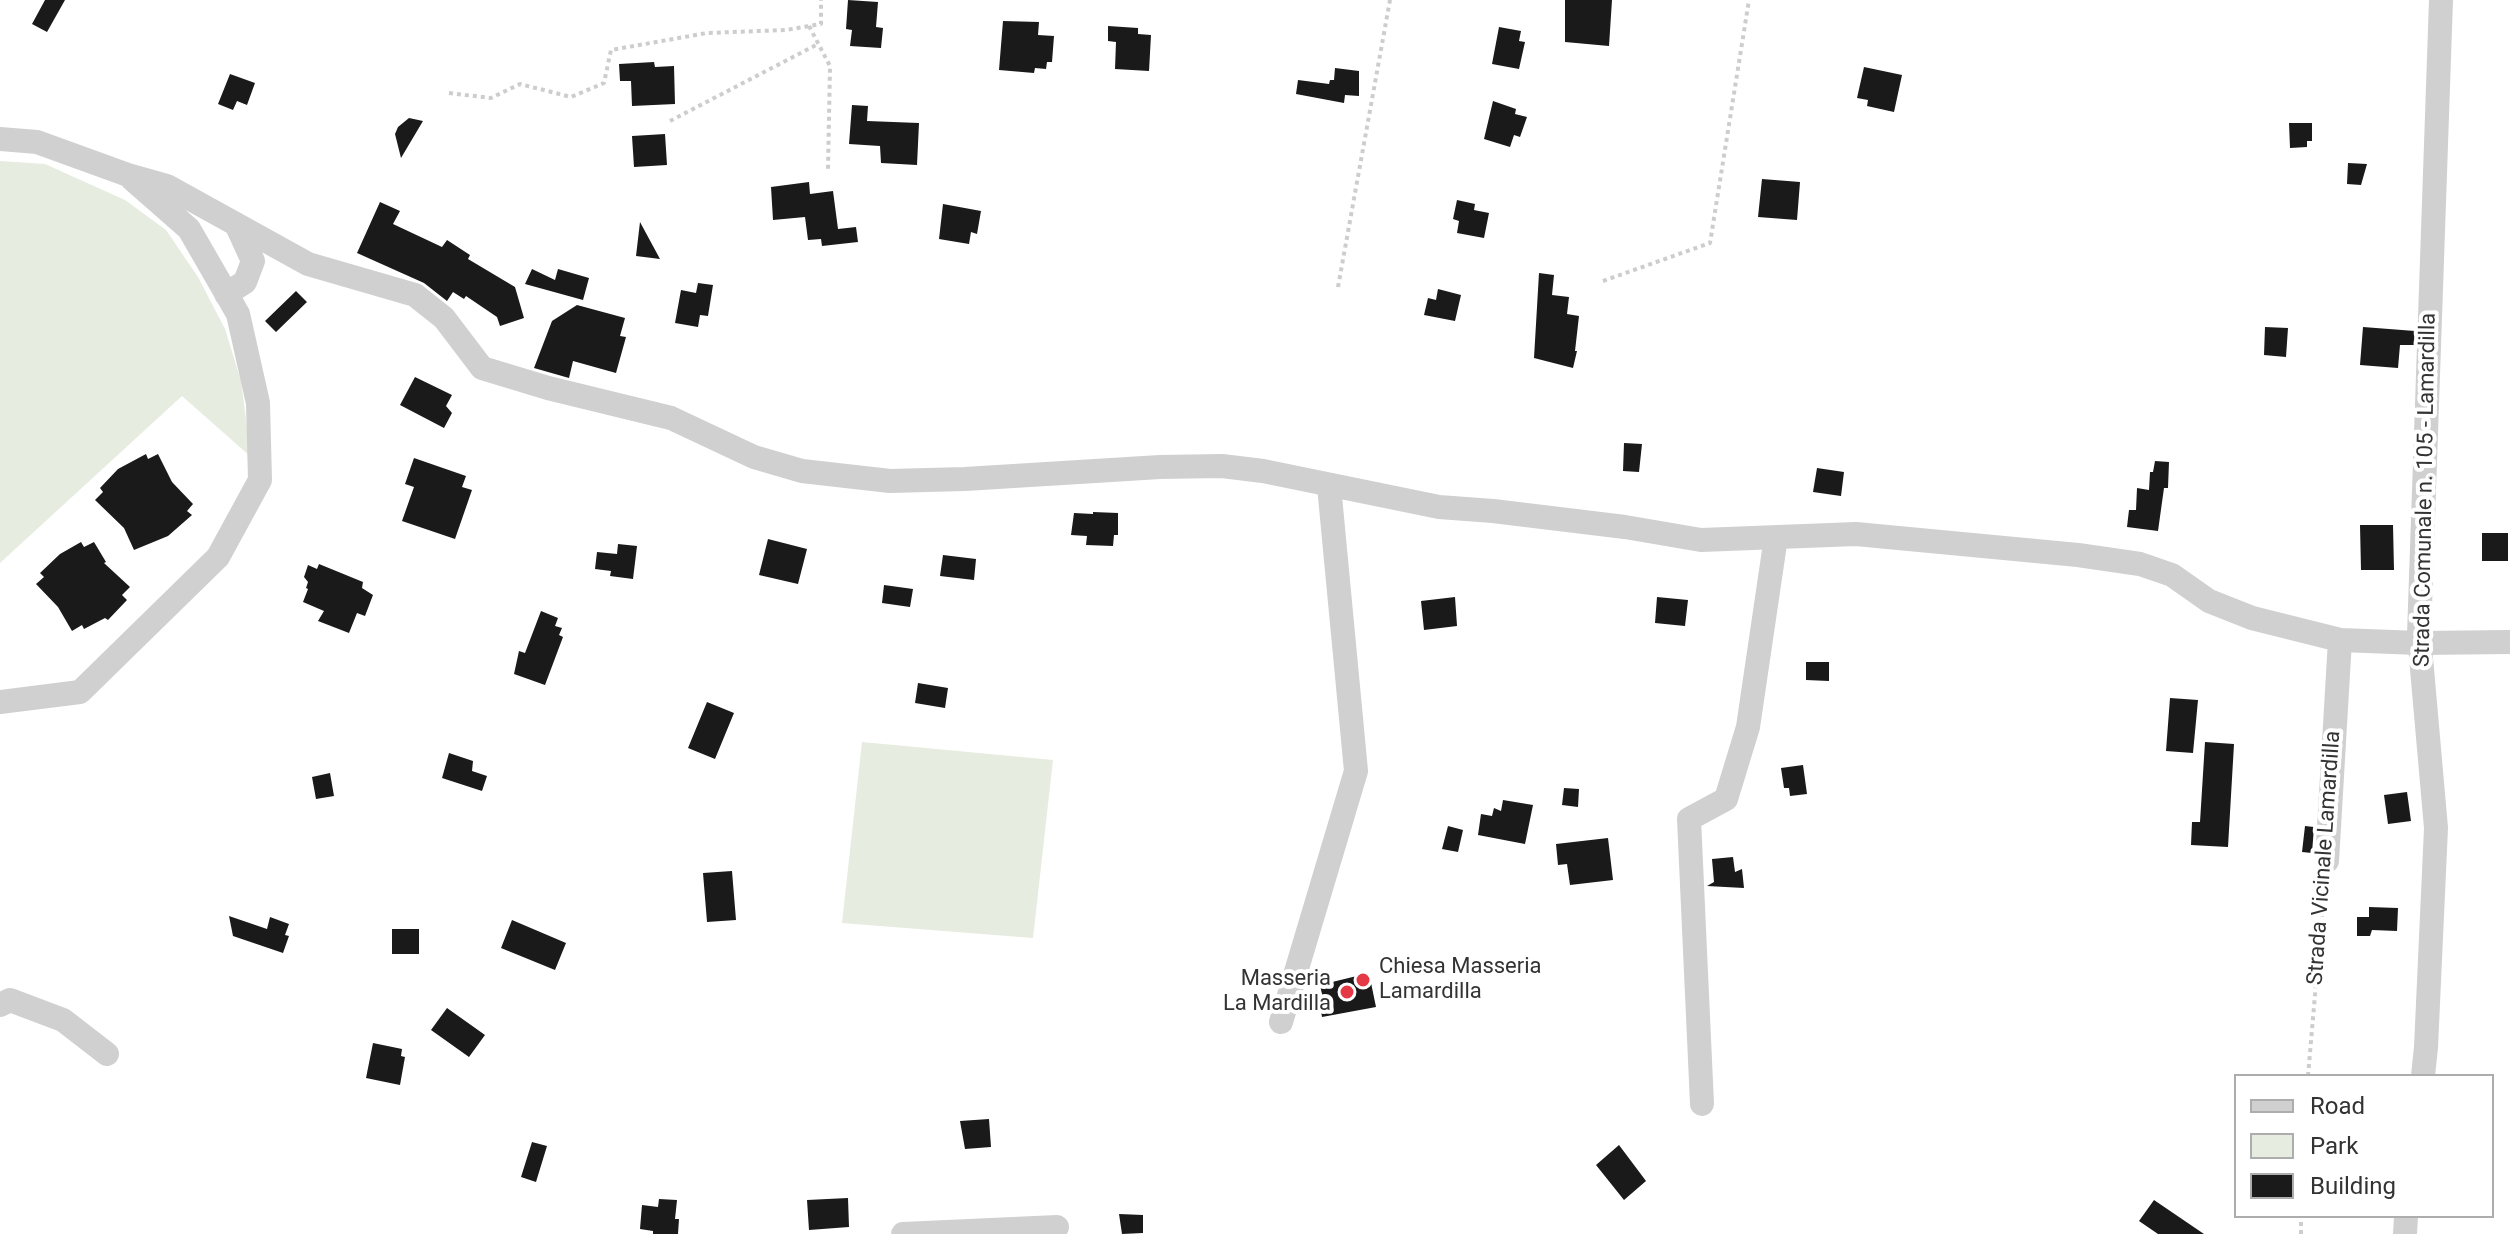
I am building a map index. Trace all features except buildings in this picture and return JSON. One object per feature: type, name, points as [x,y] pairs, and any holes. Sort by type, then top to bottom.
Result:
[{"type":"street","name":"Strada Comunale n. 105 - Lamardilla","points":[[2423,1074],[2436,828],[2419,643],[2441,0]]},
{"type":"street","points":[[0,139],[37,142],[167,186],[308,264],[415,295],[444,318],[482,368],[548,388],[671,418],[754,457],[802,471],[890,481],[1222,466],[1263,471],[1439,507],[1625,527],[1701,540],[1856,534],[2078,555],[2140,564],[2172,575],[2209,601],[2252,618],[2340,640],[2510,642]]},
{"type":"street","points":[[0,702],[80,692],[218,557],[260,480],[258,403],[238,314],[189,229],[128,175]]},
{"type":"street","points":[[189,229],[204,206]]},
{"type":"street","points":[[226,294],[245,282],[253,261],[236,224]]},
{"type":"street","points":[[1281,1022],[1356,771],[1329,486]]},
{"type":"street","points":[[1702,1104],[1689,819],[1726,799],[1744,741],[1776,537]]},
{"type":"street","name":"Strada Vicinale Lamardilla","points":[[2327,861],[2340,640]]},
{"type":"street","points":[[0,1005],[10,1000],[63,1020],[107,1054]]},
{"type":"street","points":[[903,1234],[1057,1227]]},
{"type":"path","points":[[449,93],[491,98],[520,84],[571,97],[604,83],[611,50],[707,33],[786,30],[821,24],[821,0]]},
{"type":"path","points":[[1338,287],[1390,0]]},
{"type":"path","points":[[1603,281],[1710,243],[1749,0]]},
{"type":"path","points":[[809,26],[830,66],[828,169]]},
{"type":"path","points":[[670,121],[818,44]]},
{"type":"path","name":"Strada Vicinale Lamardilla","points":[[2308,1074],[2327,861]]},
{"type":"green space","points":[[0,161],[45,164],[125,200],[166,230],[198,277],[225,329],[241,381],[251,457],[182,396],[0,563]]},
{"type":"green space","points":[[862,742],[1053,760],[1033,938],[842,923]]},
{"type":"place","name":"Chiesa Masseria Lamardilla","points":[[1363,980]]},
{"type":"place","name":"Masseria La Mardilla","points":[[1347,992]]}]
